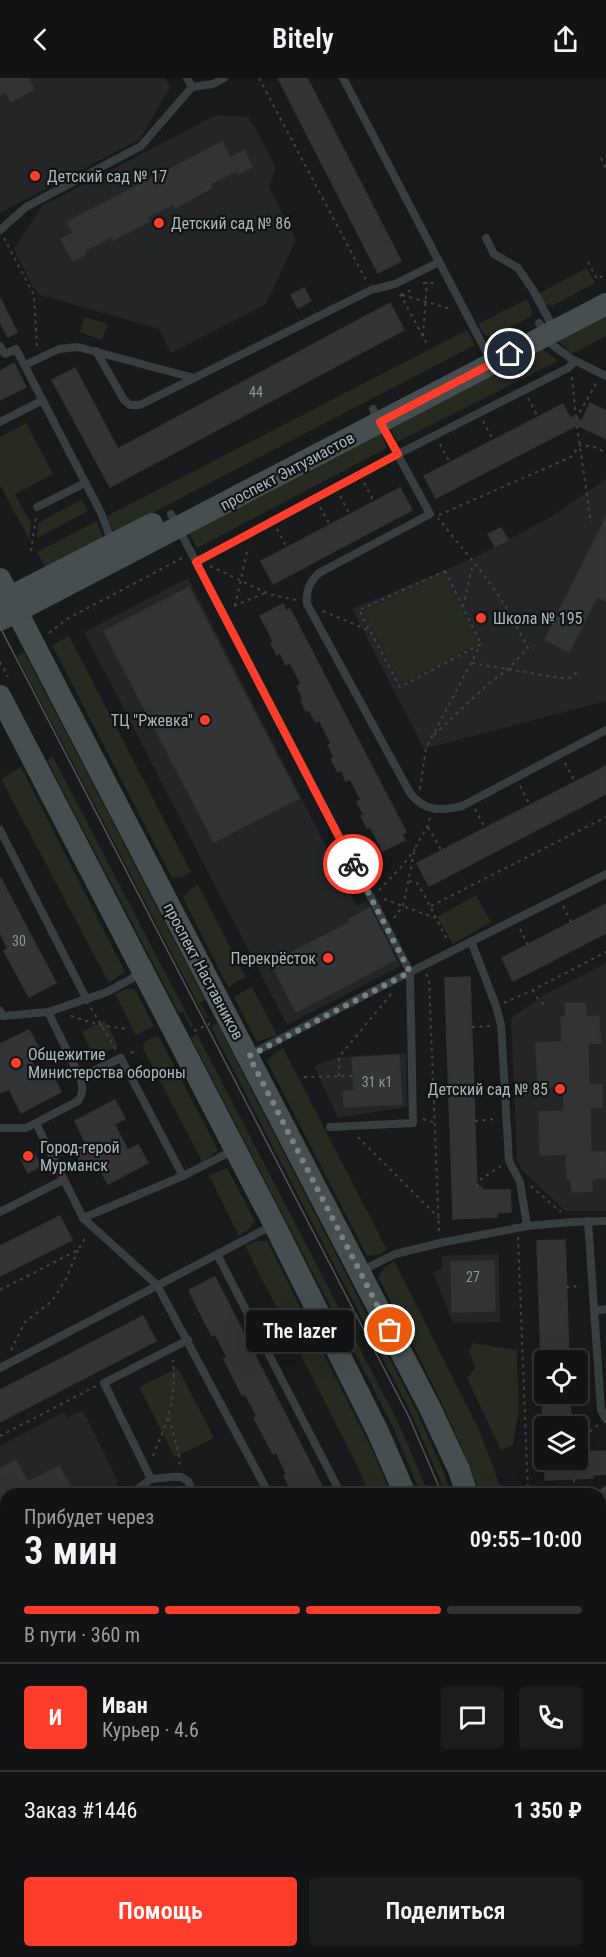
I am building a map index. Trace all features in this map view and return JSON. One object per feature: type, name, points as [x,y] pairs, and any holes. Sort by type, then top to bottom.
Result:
[{"type":"main road","name":"проспект Энтузиастов","points":[[547,327],[606,288]]},
{"type":"main road","name":"проспект Энтузиастов","points":[[5,602],[116,551],[547,327],[606,304]]},
{"type":"main road","name":"проспект Наставников","points":[[5,602],[249,1056],[430,1408],[465,1488]]},
{"type":"main road","points":[[4,687],[143,973],[274,1224],[372,1421],[402,1488]]},
{"type":"lane","points":[[187,78],[192,87]]},
{"type":"lane","points":[[0,230],[26,207],[141,146],[192,87],[213,84],[224,78]]},
{"type":"lane","points":[[343,78],[489,357]]},
{"type":"lane","points":[[486,238],[494,254],[518,268],[533,290],[547,327],[550,343],[573,363],[604,375]]},
{"type":"lane","points":[[96,351],[124,400],[130,405],[141,405],[371,290],[395,284],[439,262]]},
{"type":"lane","points":[[0,345],[4,354],[16,349],[101,513],[116,551]]},
{"type":"lane","points":[[25,365],[59,349],[78,347],[194,378]]},
{"type":"lane","points":[[196,562],[398,454],[568,368],[573,363]]},
{"type":"lane","points":[[0,422],[43,400]]},
{"type":"lane","points":[[377,415],[430,514],[319,573],[310,581],[306,593],[307,604],[410,794],[418,804],[432,809],[447,809],[471,801],[606,730]]},
{"type":"lane","points":[[37,507],[85,483]]},
{"type":"lane","points":[[174,521],[410,972],[413,1123],[330,1126]]},
{"type":"lane","points":[[0,831],[87,1000]]},
{"type":"lane","points":[[249,1056],[606,874]]},
{"type":"lane","points":[[471,941],[501,1025],[508,1161],[520,1182],[527,1226]]},
{"type":"lane","points":[[1,1014],[48,1012],[107,992],[143,973]]},
{"type":"lane","points":[[0,1128],[26,1128],[78,1101],[82,1095],[83,1086],[80,1077],[48,1012]]},
{"type":"lane","points":[[80,1077],[121,1058],[183,1176]]},
{"type":"lane","points":[[36,1123],[84,1218],[157,1286],[266,1488]]},
{"type":"lane","points":[[84,1218],[183,1176],[235,1150]]},
{"type":"lane","points":[[0,1212],[63,1180]]},
{"type":"lane","points":[[588,1221],[600,1410],[606,1419]]},
{"type":"lane","points":[[360,1272],[395,1254],[440,1243],[527,1226],[606,1221]]},
{"type":"lane","points":[[1,1368],[274,1224]]},
{"type":"lane","points":[[217,1254],[338,1488]]},
{"type":"lane","points":[[594,1311],[606,1309]]},
{"type":"lane","points":[[151,1479],[104,1383],[188,1340]]},
{"type":"lane","points":[[139,1488],[151,1479],[181,1477],[188,1481],[191,1488]]},
{"type":"path","points":[[259,78],[371,290]]},
{"type":"path","points":[[606,160],[602,158],[606,168]]},
{"type":"path","points":[[0,230],[34,295],[38,359]]},
{"type":"path","points":[[588,262],[597,279],[606,274]]},
{"type":"path","points":[[423,336],[428,267]]},
{"type":"path","points":[[401,295],[427,282],[440,284]]},
{"type":"path","points":[[395,284],[427,344]]},
{"type":"path","points":[[401,295],[457,310],[453,302]]},
{"type":"path","points":[[573,363],[576,419],[604,375]]},
{"type":"path","points":[[577,426],[591,523]]},
{"type":"path","points":[[580,446],[594,447],[606,453]]},
{"type":"path","points":[[434,735],[488,684],[507,670],[528,648],[508,610],[474,562],[436,516],[571,457],[580,446]]},
{"type":"path","points":[[31,551],[37,507]]},
{"type":"path","points":[[235,606],[248,549],[244,535]]},
{"type":"path","points":[[196,562],[266,592],[297,600]]},
{"type":"path","points":[[464,607],[474,562]]},
{"type":"path","points":[[445,571],[481,644],[400,687],[359,610],[445,571]]},
{"type":"path","points":[[220,612],[266,592]]},
{"type":"path","points":[[319,609],[370,630]]},
{"type":"path","points":[[418,804],[426,748],[481,644]]},
{"type":"path","points":[[0,662],[4,687]]},
{"type":"path","points":[[471,663],[561,678],[570,678],[577,672]]},
{"type":"path","points":[[560,754],[575,782]]},
{"type":"path","points":[[516,778],[530,805]]},
{"type":"path","points":[[471,801],[485,828]]},
{"type":"path","points":[[432,809],[428,825],[415,848],[403,865],[372,897],[435,918]]},
{"type":"path","points":[[431,906],[606,817]]},
{"type":"path","points":[[428,825],[441,850]]},
{"type":"path","points":[[387,927],[403,906],[415,848]]},
{"type":"path","points":[[409,881],[417,883],[453,950]]},
{"type":"path","points":[[558,897],[571,922]]},
{"type":"path","points":[[515,919],[528,945]]},
{"type":"path","points":[[496,1006],[533,990],[606,952]]},
{"type":"path","points":[[423,966],[429,979],[440,1243]]},
{"type":"path","points":[[339,1076],[339,1057],[410,972]]},
{"type":"path","points":[[533,990],[545,1006]]},
{"type":"path","points":[[87,1000],[99,1025],[121,1058]]},
{"type":"path","points":[[48,1012],[67,1014],[99,1025],[127,1029]]},
{"type":"path","points":[[191,1033],[213,1022]]},
{"type":"path","points":[[472,1027],[501,1025]]},
{"type":"path","points":[[304,1077],[353,1076]]},
{"type":"path","points":[[475,1120],[506,1119]]},
{"type":"path","points":[[347,1126],[439,1218]]},
{"type":"path","points":[[477,1188],[482,1179],[508,1161]]},
{"type":"path","points":[[520,1182],[528,1184],[572,1222]]},
{"type":"path","points":[[1,1368],[25,1322],[52,1301],[66,1279],[78,1250],[92,1227]]},
{"type":"path","points":[[518,1228],[528,1488]]},
{"type":"path","points":[[0,1290],[78,1250]]},
{"type":"path","points":[[566,1287],[592,1286]]},
{"type":"path","points":[[147,1470],[169,1417],[174,1398],[172,1348]]},
{"type":"path","points":[[0,1436],[104,1383]]},
{"type":"path","points":[[169,1417],[179,1455],[181,1477]]},
{"type":"path","points":[[588,1434],[606,1419]]},
{"type":"path","points":[[574,1479],[575,1488]]},
{"type":"shaded area","name":"Детский сад № 17","points":[[0,78],[166,78],[170,87],[140,139],[0,213]]},
{"type":"shaded area","name":"Детский сад № 86","points":[[216,115],[247,117],[252,122],[276,168],[269,187],[296,240],[266,304],[171,353],[159,329],[40,295],[33,287],[14,249],[42,206]]},
{"type":"shaded area","points":[[587,268],[595,283],[552,306],[544,304],[539,293]]},
{"type":"shaded area","points":[[527,299],[532,316],[492,337],[487,336],[478,324]]},
{"type":"shaded area","points":[[606,314],[606,336],[572,354],[557,340]]},
{"type":"shaded area","points":[[85,317],[108,324],[102,340],[80,332]]},
{"type":"shaded area","points":[[467,330],[475,345],[114,533],[107,516]]},
{"type":"shaded area","points":[[541,348],[558,361],[397,442],[390,427]]},
{"type":"shaded area","points":[[26,423],[53,474],[15,494],[31,524],[29,539],[0,485],[0,437]]},
{"type":"shaded area","points":[[380,432],[387,448],[197,548],[188,531]]},
{"type":"shaded area","name":"Школа № 195","points":[[606,479],[606,701],[424,749],[352,609],[471,559],[552,516]]},
{"type":"shaded area","points":[[81,500],[88,511],[37,538],[38,523]]},
{"type":"shaded area","points":[[97,521],[103,539],[46,568],[37,552]]},
{"type":"shaded area","points":[[443,573],[479,643],[401,683],[364,611]]},
{"type":"shaded area","points":[[188,578],[357,906],[367,901],[401,966],[287,1025],[84,632]]},
{"type":"shaded area","points":[[69,636],[191,872],[182,877],[172,878],[52,645]]},
{"type":"shaded area","points":[[24,652],[205,1000],[200,1003],[208,1018],[206,1019],[17,656]]},
{"type":"shaded area","points":[[53,757],[193,1026],[191,1027],[183,1012],[179,1013],[47,760]]},
{"type":"shaded area","points":[[21,767],[125,972],[109,983],[1,779]]},
{"type":"shaded area","points":[[198,885],[246,977],[228,987],[183,898],[189,890]]},
{"type":"shaded area","points":[[476,895],[491,922],[453,944],[437,917]]},
{"type":"shaded area","name":"Детский сад № 85","points":[[606,963],[606,1211],[565,1211],[521,1169],[517,1160],[511,1018],[544,995]]},
{"type":"shaded area","points":[[252,987],[277,1035],[257,1042],[234,997]]},
{"type":"shaded area","points":[[125,989],[135,989],[154,1026],[136,1035],[115,994]]},
{"type":"shaded area","points":[[105,1020],[118,1046],[94,1057],[82,1032]]},
{"type":"shaded area","points":[[217,1023],[417,1412],[449,1488],[443,1488],[412,1415],[211,1027]]},
{"type":"shaded area","points":[[197,1034],[398,1422],[426,1488],[418,1488],[392,1425],[191,1038]]},
{"type":"shaded area","points":[[158,1035],[218,1150],[202,1161],[143,1049],[144,1042]]},
{"type":"shaded area","points":[[283,1048],[387,1250],[378,1255],[367,1256],[267,1061]]},
{"type":"shaded area","points":[[406,1053],[407,1107],[338,1118],[314,1066],[339,1057]]},
{"type":"shaded area","points":[[227,1168],[255,1221],[239,1236],[209,1175]]},
{"type":"shaded area","points":[[255,1241],[267,1241],[374,1454],[388,1488],[366,1488],[356,1463],[245,1246]]},
{"type":"shaded area","points":[[499,1254],[500,1322],[453,1323],[433,1272],[442,1269],[442,1256]]},
{"type":"shaded area","points":[[394,1261],[480,1432],[501,1488],[478,1488],[445,1411],[378,1277],[384,1268]]},
{"type":"shaded area","points":[[473,1343],[517,1350],[519,1415],[513,1445],[501,1450],[467,1378],[475,1368],[469,1351]]},
{"type":"shaded area","points":[[178,1368],[214,1438],[175,1457],[139,1387]]},
{"type":"shaded area","points":[[83,1410],[118,1482],[114,1488],[0,1488],[0,1446],[64,1412],[67,1418]]},
{"type":"building","points":[[0,78],[28,78],[34,89],[11,102],[6,92],[0,95]]},
{"type":"building","points":[[278,78],[307,78],[401,261],[378,273]]},
{"type":"building","points":[[222,142],[230,158],[244,150],[252,167],[238,174],[236,171],[210,184],[212,188],[175,208],[173,204],[148,217],[150,221],[113,240],[111,237],[84,251],[86,254],[73,261],[61,239],[73,233],[67,222]]},
{"type":"building","points":[[304,288],[311,301],[298,308],[291,295]]},
{"type":"building","points":[[0,298],[17,332],[8,337],[0,322]]},
{"type":"building","points":[[390,303],[404,330],[110,487],[52,380],[75,368],[118,449]]},
{"type":"building","points":[[14,363],[26,387],[0,400],[0,371]]},
{"type":"building","points":[[590,403],[606,411],[606,439],[579,426],[581,423],[436,498],[424,476],[563,404],[569,416],[582,421]]},
{"type":"building","points":[[400,488],[412,510],[273,584],[261,561]]},
{"type":"building","points":[[606,517],[606,601],[597,597],[569,652],[545,640]]},
{"type":"building","points":[[501,528],[508,540],[495,547],[488,534]]},
{"type":"building","name":"ТЦ \"Ржевка\"","points":[[189,587],[299,798],[214,842],[104,631]]},
{"type":"building","points":[[283,604],[286,611],[290,609],[406,832],[402,834],[405,840],[383,851],[361,816],[364,815],[357,802],[361,800],[350,779],[346,781],[341,770],[338,772],[331,759],[334,757],[328,745],[331,743],[319,720],[316,722],[309,710],[306,711],[297,686],[301,684],[290,663],[286,665],[280,653],[277,655],[271,643],[273,641],[260,616]]},
{"type":"building","points":[[606,766],[606,794],[429,886],[417,863]]},
{"type":"building","points":[[0,877],[56,983],[29,997],[4,951],[8,949],[0,933]]},
{"type":"building","points":[[606,904],[606,933],[513,981],[502,958]]},
{"type":"building","name":"Перекрёсток","points":[[370,908],[395,960],[296,1012],[271,963],[351,922],[349,919]]},
{"type":"building","points":[[470,977],[477,1187],[482,1187],[482,1190],[510,1190],[511,1212],[497,1213],[497,1217],[453,1219],[445,978]]},
{"type":"building","points":[[565,1003],[585,1003],[586,1017],[599,1016],[600,1043],[588,1043],[589,1085],[602,1084],[602,1107],[590,1108],[591,1152],[605,1152],[606,1178],[592,1179],[592,1191],[572,1192],[571,1179],[567,1179],[566,1154],[540,1155],[539,1112],[564,1111],[563,1086],[538,1087],[536,1043],[562,1042],[561,1017],[566,1017]]},
{"type":"building","name":"Общежитие Министерства обороны","points":[[29,1030],[39,1048],[28,1054],[41,1080],[52,1074],[61,1092],[21,1113],[9,1089],[0,1093],[0,1044]]},
{"type":"building","points":[[399,1055],[402,1104],[344,1107],[343,1091],[354,1091],[352,1058]]},
{"type":"building","points":[[115,1100],[125,1119],[114,1124],[128,1150],[138,1145],[148,1163],[108,1184],[95,1160],[83,1167],[75,1151],[87,1145],[75,1121]]},
{"type":"building","points":[[34,1153],[41,1166],[28,1173],[21,1159]]},
{"type":"building","points":[[60,1216],[72,1240],[0,1276],[0,1246]]},
{"type":"building","points":[[565,1240],[569,1350],[541,1350],[537,1241]]},
{"type":"building","points":[[494,1261],[495,1311],[452,1312],[451,1262]]},
{"type":"building","points":[[215,1277],[323,1488],[290,1488],[284,1476],[287,1475],[276,1452],[273,1454],[254,1418],[257,1416],[245,1394],[242,1395],[224,1359],[227,1357],[215,1334],[212,1336],[189,1290]]},
{"type":"building","points":[[143,1316],[156,1341],[0,1422],[0,1390]]},
{"type":"building","points":[[542,1404],[570,1404],[571,1416],[543,1416]]},
{"type":"building","points":[[606,1451],[606,1474],[593,1475],[593,1478],[545,1480],[545,1470],[588,1470],[588,1452]]},
{"type":"building","points":[[16,1460],[28,1482],[59,1466],[71,1488],[0,1488],[0,1469]]},
{"type":"tram line","points":[[0,627],[409,1417],[439,1488]]},
{"type":"way so far","points":[[353,864],[410,972],[249,1056],[390,1330]]},
{"type":"place","name":"Детский сад № 17","points":[[35,176]]},
{"type":"place","name":"Детский сад № 86","points":[[159,223]]},
{"type":"place","name":"Школа № 195","points":[[481,618]]},
{"type":"place","name":"ТЦ \"Ржевка\"","points":[[205,720]]},
{"type":"place","name":"Перекрёсток","points":[[328,958]]},
{"type":"place","name":"Общежитие Министерства обороны","points":[[16,1063]]},
{"type":"place","name":"Детский сад № 85","points":[[560,1089]]},
{"type":"place","name":"Город-герой Мурманск","points":[[28,1156]]},
{"type":"place","name":"The lazer","points":[[390,1330]]},
{"type":"route","points":[[353,864],[196,562],[398,454],[380,422],[510,354]]}]
